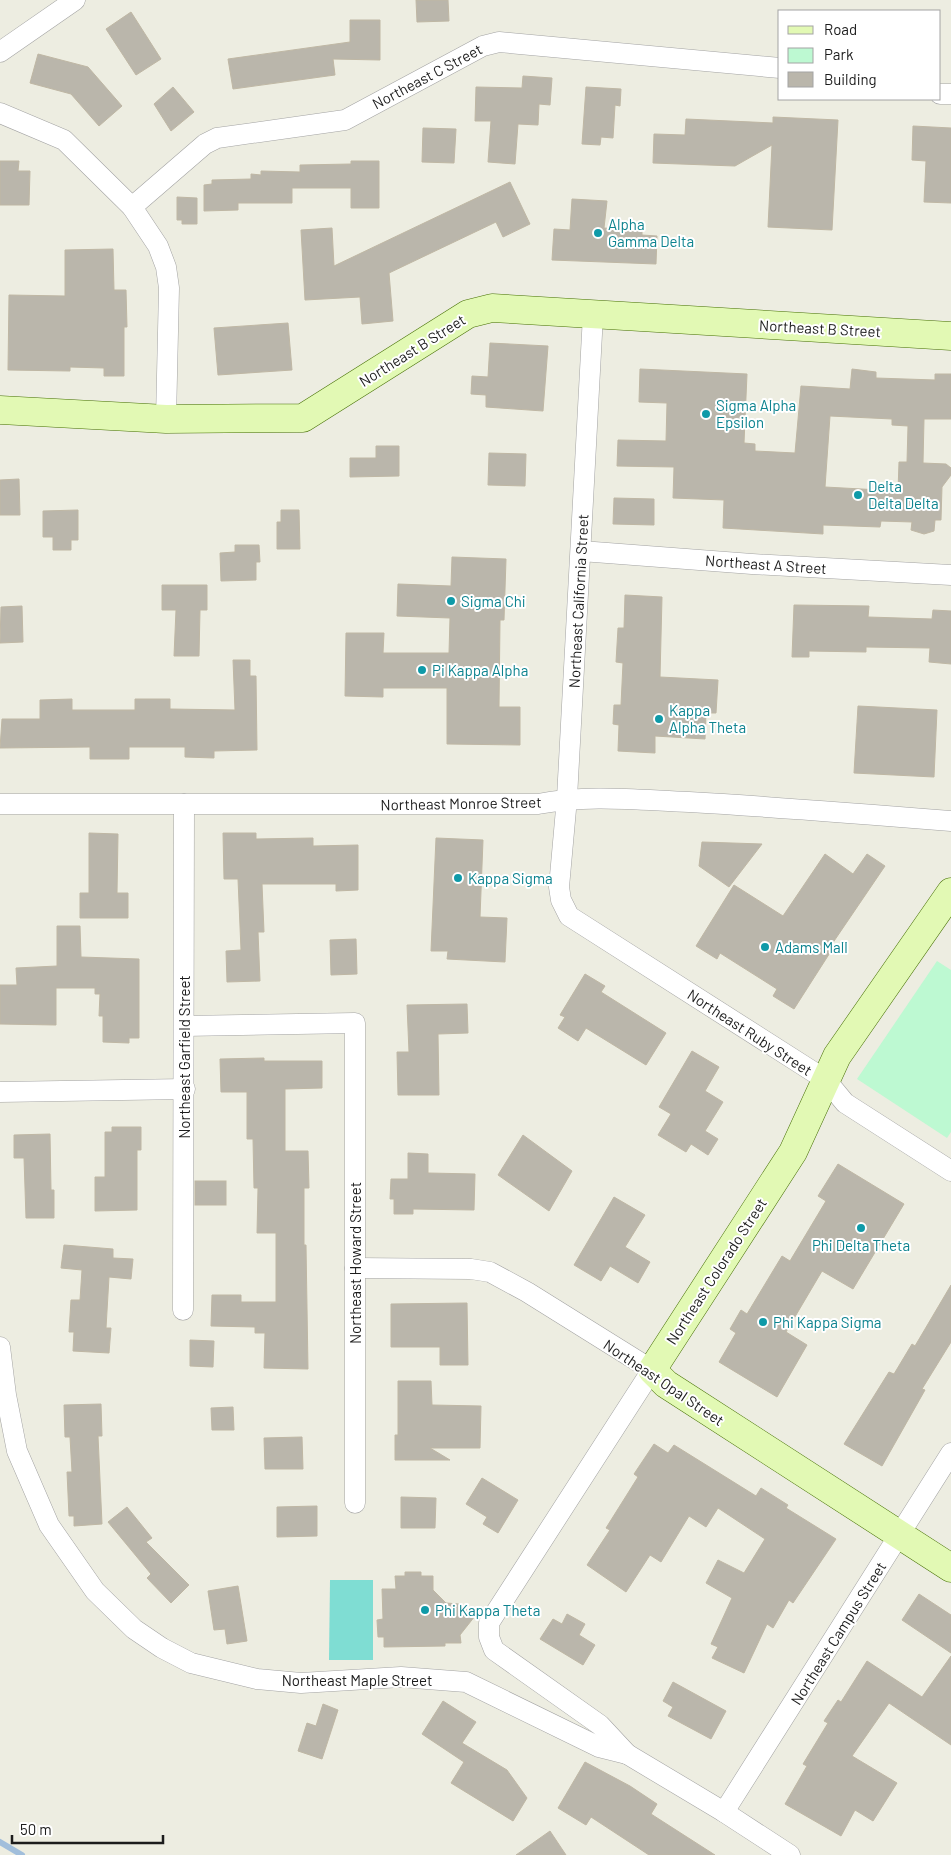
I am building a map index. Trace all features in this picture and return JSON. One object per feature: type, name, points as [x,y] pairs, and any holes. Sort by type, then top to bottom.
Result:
[{"type":"street","points":[[0,52],[75,0]]},
{"type":"street","name":"Northeast C Street","points":[[132,207],[205,144],[217,138],[345,120],[483,46],[499,42],[778,68]]},
{"type":"street","points":[[0,113],[64,140],[132,207],[158,246],[166,267],[169,288],[166,419]]},
{"type":"street","name":"Northeast B Street","points":[[0,410],[166,419],[303,418],[468,314],[492,308],[951,336]]},
{"type":"street","name":"Northeast California Street","points":[[559,887],[567,798],[593,315]]},
{"type":"street","name":"Northeast A Street","points":[[581,551],[752,564],[951,574]]},
{"type":"street","name":"Northeast Monroe Street","points":[[0,804],[538,804],[567,798],[748,805],[951,821]]},
{"type":"street","name":"Northeast Garfield Street","points":[[183,1310],[185,1089],[184,804]]},
{"type":"street","name":"Northeast Ruby Street","points":[[559,887],[561,900],[569,916],[826,1080],[845,1103],[951,1171]]},
{"type":"street","name":"Northeast Colorado Street","points":[[494,1650],[489,1637],[489,1623],[793,1152],[836,1056],[951,892]]},
{"type":"street","name":"Northeast Howard Street","points":[[184,1026],[355,1023],[355,1503]]},
{"type":"street","points":[[0,1092],[185,1089]]},
{"type":"street","name":"Northeast Opal Street","points":[[355,1268],[471,1269],[490,1272],[527,1292],[652,1370],[666,1384],[951,1568]]},
{"type":"street","name":"Northeast Maple Street","points":[[0,1347],[6,1395],[18,1451],[49,1526],[95,1591],[134,1629],[162,1648],[191,1664],[283,1682],[301,1683],[401,1677],[466,1682],[599,1747],[627,1754]]},
{"type":"street","name":"Northeast Campus Street","points":[[724,1812],[951,1453]]},
{"type":"street","name":"Northeast Maple Street","points":[[494,1650],[600,1725],[627,1754],[724,1812],[790,1855]]},
{"type":"green space","points":[[937,961],[951,970],[951,1132],[947,1138],[857,1079]]},
{"type":"shaded area","points":[[330,1580],[373,1580],[373,1660],[329,1660]]},
{"type":"building","points":[[416,0],[448,0],[449,21],[417,22]]},
{"type":"building","points":[[131,12],[161,59],[136,75],[106,29]]},
{"type":"building","points":[[350,20],[380,20],[380,60],[333,59],[335,75],[233,89],[228,59],[350,42]]},
{"type":"building","points":[[38,54],[88,67],[122,106],[99,126],[71,94],[30,83]]},
{"type":"building","points":[[523,76],[552,78],[550,105],[539,104],[538,125],[518,124],[515,164],[488,162],[491,121],[475,121],[476,87],[522,88]]},
{"type":"building","points":[[173,87],[194,112],[171,131],[154,104]]},
{"type":"building","points":[[586,87],[621,89],[620,106],[615,105],[613,138],[601,137],[600,145],[582,144]]},
{"type":"building","points":[[773,117],[838,120],[832,230],[768,227],[772,145],[735,166],[653,163],[654,134],[685,135],[686,119],[773,123]]},
{"type":"building","points":[[913,126],[951,128],[951,203],[924,202],[926,161],[912,160]]},
{"type":"building","points":[[423,128],[456,129],[454,163],[422,162]]},
{"type":"building","points":[[0,161],[19,161],[18,171],[30,171],[29,205],[0,205]]},
{"type":"building","points":[[351,161],[379,161],[379,208],[351,208],[351,188],[292,188],[292,203],[238,203],[238,210],[204,211],[204,185],[212,184],[212,180],[251,179],[251,174],[261,175],[261,171],[300,172],[300,165],[351,164]]},
{"type":"building","points":[[510,182],[530,224],[503,237],[496,222],[389,273],[393,321],[362,324],[360,297],[305,300],[301,230],[332,228],[334,266]]},
{"type":"building","points":[[177,197],[197,198],[197,224],[182,224],[182,220],[177,220]]},
{"type":"building","name":"Alpha Gamma Delta","points":[[572,199],[607,201],[604,228],[642,231],[642,235],[657,236],[656,264],[552,260],[554,229],[570,230]]},
{"type":"building","points":[[113,249],[114,290],[126,290],[127,327],[124,327],[124,376],[104,376],[104,368],[70,367],[70,371],[8,370],[9,295],[65,296],[65,250]]},
{"type":"building","points":[[288,323],[292,370],[218,375],[214,328]]},
{"type":"building","points":[[490,343],[548,346],[543,411],[486,407],[486,395],[471,394],[472,376],[488,377]]},
{"type":"building","points":[[640,369],[747,374],[744,443],[755,444],[755,451],[795,453],[801,386],[850,389],[852,369],[876,372],[876,378],[935,380],[935,374],[951,374],[951,419],[924,419],[923,463],[946,464],[951,468],[951,475],[942,487],[941,520],[935,520],[934,531],[924,534],[911,530],[912,522],[881,521],[880,527],[823,525],[823,534],[723,528],[724,500],[673,498],[674,467],[617,466],[618,440],[666,441],[667,403],[639,402]],"holes":[[[830,416],[892,419],[892,425],[908,426],[907,462],[899,462],[898,491],[825,487]]]},
{"type":"building","points":[[376,446],[399,446],[399,476],[350,477],[350,458],[376,458]]},
{"type":"building","points":[[489,453],[526,454],[525,486],[488,485]]},
{"type":"building","points":[[19,479],[20,515],[0,515],[0,480]]},
{"type":"building","points":[[614,498],[654,499],[654,525],[613,524]]},
{"type":"building","points":[[78,510],[78,540],[71,540],[71,550],[53,550],[53,537],[43,537],[43,511]]},
{"type":"building","points":[[281,510],[299,510],[300,549],[277,549],[277,522],[281,522]]},
{"type":"building","points":[[235,545],[259,545],[260,562],[256,562],[256,580],[221,581],[220,553],[235,552]]},
{"type":"building","points":[[452,557],[506,559],[504,620],[500,620],[499,707],[520,707],[520,745],[447,744],[447,688],[383,688],[383,697],[345,696],[346,633],[384,633],[383,653],[449,653],[450,618],[397,616],[398,584],[451,586]]},
{"type":"building","points":[[162,585],[207,585],[207,610],[200,610],[199,656],[174,656],[176,610],[162,610]]},
{"type":"building","name":"Kappa Alpha Theta","points":[[625,595],[662,597],[660,677],[718,680],[716,713],[706,713],[705,739],[655,736],[655,753],[618,751],[619,725],[613,724],[614,705],[621,705],[623,663],[616,662],[618,628],[624,628]]},
{"type":"building","points":[[794,605],[869,606],[868,617],[932,619],[933,610],[951,611],[951,664],[929,662],[930,648],[866,647],[866,652],[809,651],[809,657],[792,657]]},
{"type":"building","points":[[22,606],[23,642],[0,643],[1,607]]},
{"type":"building","points":[[233,660],[250,660],[250,676],[256,676],[257,750],[214,751],[214,758],[185,757],[185,747],[129,747],[129,759],[90,759],[90,747],[0,748],[2,719],[40,719],[40,700],[72,699],[72,710],[135,710],[135,699],[170,699],[170,709],[235,710]]},
{"type":"building","points":[[858,706],[937,710],[934,777],[854,773]]},
{"type":"building","points":[[89,833],[118,834],[117,893],[128,893],[128,918],[80,918],[80,893],[89,893]]},
{"type":"building","points":[[223,833],[256,833],[256,839],[313,838],[313,846],[358,845],[358,890],[336,891],[336,884],[262,884],[264,932],[258,932],[260,981],[227,982],[226,951],[241,950],[238,879],[224,879]]},
{"type":"building","name":"Kappa Sigma","points":[[436,838],[483,840],[480,917],[507,918],[505,962],[447,959],[448,951],[431,951]]},
{"type":"building","points":[[702,842],[762,844],[729,887],[699,866]]},
{"type":"building","name":"Adams Mall","points":[[825,854],[853,874],[867,854],[885,866],[830,947],[833,948],[794,1009],[773,996],[777,989],[720,953],[717,959],[696,946],[734,885],[783,916]]},
{"type":"building","points":[[57,926],[80,926],[81,957],[139,959],[139,1038],[129,1038],[129,1043],[103,1042],[103,1016],[99,1016],[100,994],[95,994],[95,988],[56,988],[56,1025],[0,1024],[0,985],[17,985],[16,968],[57,966]]},
{"type":"building","points":[[356,939],[357,974],[331,975],[330,940]]},
{"type":"building","points":[[585,974],[605,986],[601,992],[666,1033],[646,1065],[586,1028],[578,1041],[558,1028],[565,1017],[560,1015]]},
{"type":"building","points":[[467,1004],[468,1033],[438,1034],[439,1095],[398,1095],[397,1052],[409,1052],[407,1005]]},
{"type":"building","points":[[692,1051],[719,1067],[705,1091],[723,1102],[705,1131],[718,1139],[708,1155],[691,1144],[686,1152],[658,1135],[671,1114],[659,1107]]},
{"type":"building","points":[[264,1058],[264,1061],[322,1061],[322,1088],[285,1089],[285,1151],[308,1151],[309,1188],[304,1188],[304,1245],[306,1245],[308,1369],[264,1368],[265,1333],[255,1333],[255,1327],[211,1326],[212,1295],[241,1295],[241,1302],[276,1302],[276,1233],[257,1233],[258,1188],[254,1188],[253,1139],[247,1139],[247,1092],[221,1092],[220,1059]]},
{"type":"building","points":[[112,1127],[141,1127],[141,1150],[137,1150],[137,1210],[95,1211],[95,1177],[105,1177],[105,1132],[112,1132]]},
{"type":"building","points":[[50,1134],[51,1190],[54,1190],[54,1218],[26,1218],[24,1158],[14,1158],[14,1135]]},
{"type":"building","points":[[523,1135],[572,1171],[549,1211],[498,1175]]},
{"type":"building","points":[[408,1153],[428,1154],[428,1173],[475,1174],[474,1210],[413,1209],[413,1214],[394,1214],[394,1199],[390,1199],[391,1179],[408,1179]]},
{"type":"building","points":[[838,1164],[904,1204],[853,1289],[822,1271],[786,1332],[807,1345],[777,1397],[719,1362],[736,1333],[730,1329],[741,1310],[747,1314],[782,1256],[790,1261],[826,1201],[818,1196]]},
{"type":"building","points":[[195,1181],[226,1181],[226,1205],[195,1205]]},
{"type":"building","points":[[614,1197],[645,1215],[625,1247],[650,1262],[638,1283],[610,1266],[601,1281],[574,1265]]},
{"type":"building","points":[[64,1245],[113,1249],[113,1258],[133,1259],[131,1279],[109,1277],[106,1328],[111,1328],[109,1353],[73,1351],[74,1332],[69,1332],[71,1300],[80,1300],[82,1270],[61,1268]]},
{"type":"building","points":[[951,1285],[951,1342],[922,1389],[925,1390],[882,1466],[844,1444],[889,1372],[894,1374],[912,1344],[915,1346]]},
{"type":"building","points":[[467,1303],[468,1365],[440,1365],[440,1347],[391,1347],[391,1304]]},
{"type":"building","points":[[190,1340],[214,1341],[213,1367],[190,1366]]},
{"type":"building","points":[[398,1381],[431,1381],[432,1405],[481,1406],[480,1448],[430,1448],[450,1460],[395,1460],[395,1435],[398,1435]]},
{"type":"building","points":[[101,1404],[102,1436],[98,1436],[102,1524],[74,1526],[74,1516],[69,1516],[67,1472],[72,1472],[70,1437],[65,1437],[64,1405]]},
{"type":"building","points":[[233,1407],[234,1430],[212,1430],[211,1408]]},
{"type":"building","points":[[302,1437],[303,1469],[265,1469],[264,1438]]},
{"type":"building","points":[[654,1444],[668,1453],[674,1445],[756,1496],[761,1488],[788,1505],[786,1508],[836,1539],[793,1603],[789,1600],[773,1628],[767,1624],[744,1673],[712,1658],[718,1647],[711,1644],[732,1598],[706,1583],[718,1560],[744,1573],[765,1539],[718,1508],[706,1527],[689,1516],[661,1562],[650,1555],[626,1592],[587,1565],[610,1530],[606,1528],[638,1477],[634,1474]]},
{"type":"building","points":[[482,1478],[518,1500],[498,1533],[483,1524],[487,1517],[466,1504]]},
{"type":"building","points":[[401,1497],[436,1498],[435,1528],[401,1528]]},
{"type":"building","points":[[317,1506],[317,1536],[277,1537],[277,1507]]},
{"type":"building","points":[[127,1507],[152,1538],[146,1542],[189,1585],[171,1603],[147,1578],[151,1574],[108,1522]]},
{"type":"building","name":"Phi Kappa Theta","points":[[405,1572],[421,1572],[421,1576],[433,1576],[433,1590],[446,1603],[459,1604],[475,1616],[460,1635],[461,1643],[445,1643],[445,1646],[384,1647],[384,1637],[378,1637],[377,1620],[383,1619],[382,1589],[396,1589],[395,1576],[405,1576]]},
{"type":"building","points":[[238,1586],[247,1641],[227,1644],[225,1629],[214,1630],[208,1591]]},
{"type":"building","points":[[919,1594],[951,1615],[951,1653],[902,1620]]},
{"type":"building","points":[[567,1614],[585,1624],[579,1635],[595,1645],[583,1665],[540,1639],[553,1619],[562,1624]]},
{"type":"building","points":[[951,1656],[951,1745],[889,1703],[852,1756],[897,1783],[873,1821],[855,1810],[841,1836],[785,1804],[807,1766],[803,1764],[828,1723],[824,1721],[838,1700],[841,1702],[867,1661],[922,1697]]},
{"type":"building","points":[[673,1682],[726,1711],[711,1739],[668,1716],[673,1707],[663,1701]]},
{"type":"building","points":[[443,1701],[476,1722],[462,1743],[507,1770],[527,1798],[513,1821],[451,1783],[464,1762],[422,1734]]},
{"type":"building","points":[[323,1704],[338,1710],[322,1759],[298,1751],[307,1723],[316,1726]]},
{"type":"building","points":[[585,1762],[630,1786],[657,1804],[651,1814],[715,1855],[649,1855],[591,1817],[586,1825],[558,1808]]},
{"type":"building","points":[[550,1831],[566,1855],[516,1855]]},
{"type":"waterway","points":[[0,1842],[22,1855]]},
{"type":"place","name":"Alpha Gamma Delta","points":[[598,233]]},
{"type":"place","name":"Sigma Alpha Epsilon","points":[[706,414]]},
{"type":"place","name":"Delta Delta Delta","points":[[858,495]]},
{"type":"place","name":"Sigma Chi","points":[[451,601]]},
{"type":"place","name":"Pi Kappa Alpha","points":[[422,670]]},
{"type":"place","name":"Kappa Alpha Theta","points":[[659,719]]},
{"type":"place","name":"Kappa Sigma","points":[[458,878]]},
{"type":"place","name":"Adams Mall","points":[[765,947]]},
{"type":"place","name":"Phi Delta Theta","points":[[861,1228]]},
{"type":"place","name":"Phi Kappa Sigma","points":[[763,1322]]},
{"type":"place","name":"Phi Kappa Theta","points":[[425,1610]]}]
